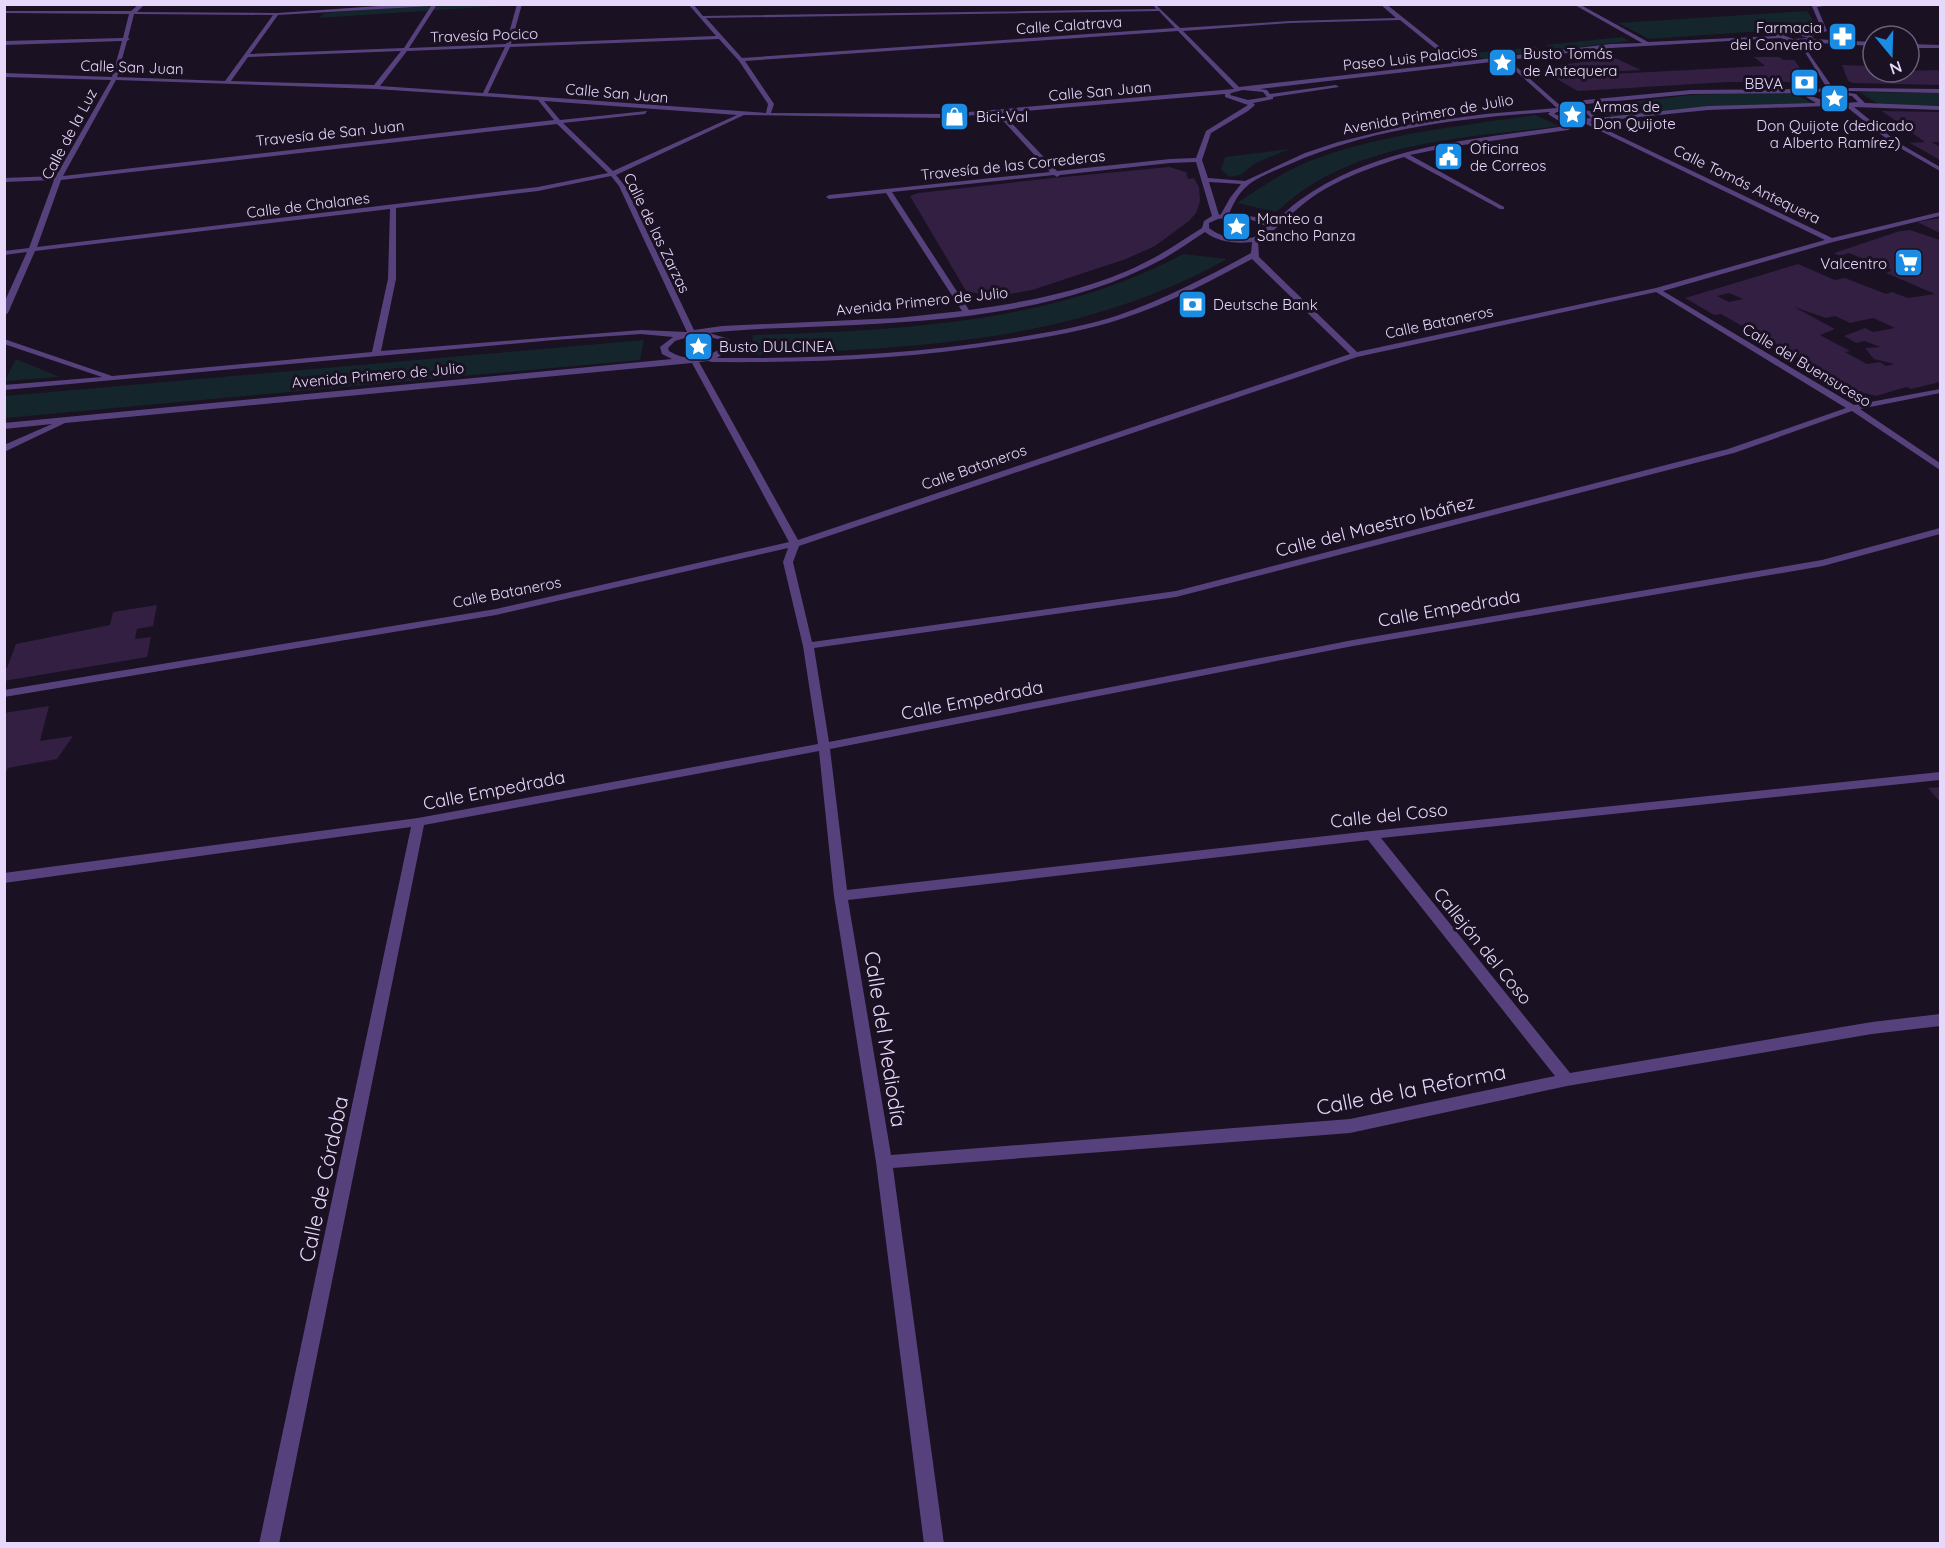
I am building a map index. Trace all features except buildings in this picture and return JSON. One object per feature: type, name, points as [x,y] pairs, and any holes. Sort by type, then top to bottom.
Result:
[{"type":"street","points":[[132,13],[143,4]]},
{"type":"street","points":[[321,4],[321,14]]},
{"type":"street","points":[[4,12],[321,14],[439,4]]},
{"type":"street","points":[[485,94],[508,46],[520,4]]},
{"type":"street","points":[[690,4],[741,60],[771,104],[768,116]]},
{"type":"street","points":[[1155,4],[1237,89]]},
{"type":"street","points":[[1382,4],[1459,65]]},
{"type":"street","points":[[1575,4],[1647,43]]},
{"type":"street","points":[[1837,4],[1813,5],[1825,31],[1810,38],[1798,41],[1779,37],[1778,34],[1788,32],[1810,38],[1861,43]]},
{"type":"street","points":[[376,87],[406,50],[435,5]]},
{"type":"street","points":[[701,17],[1160,10]]},
{"type":"street","name":"Calle de la Luz","points":[[4,313],[32,250],[58,178],[114,79],[127,39],[132,13]]},
{"type":"street","points":[[227,82],[277,14]]},
{"type":"street","name":"Calle Calatrava","points":[[741,60],[1179,29],[1399,19]]},
{"type":"street","name":"Travesía Pocico","points":[[248,56],[720,37]]},
{"type":"street","name":"Paseo Luis Palacios","points":[[1431,75],[1647,43],[1779,37]]},
{"type":"street","points":[[4,43],[127,39]]},
{"type":"street","name":"Paseo Luis Palacios","points":[[1237,89],[1489,61],[1519,64],[1715,39]]},
{"type":"street","points":[[1798,41],[1805,48],[1830,88],[1827,90]]},
{"type":"street","points":[[1921,46],[1941,47]]},
{"type":"street","points":[[1489,61],[1501,66]]},
{"type":"street","points":[[1510,62],[1558,110],[1551,114],[1558,119],[1586,121],[1595,118],[1593,114],[1569,109]]},
{"type":"street","name":"Calle San Juan","points":[[4,75],[376,87],[768,116],[945,116],[1228,92],[1237,89]]},
{"type":"street","name":"Paseo Luis Palacios","points":[[1248,102],[1268,100],[1272,95],[1340,87]]},
{"type":"street","points":[[1251,88],[1272,95]]},
{"type":"street","points":[[1817,91],[1808,96],[1830,104]]},
{"type":"street","points":[[1838,91],[1859,98],[1862,103],[1858,104]]},
{"type":"street","points":[[1569,109],[1585,102],[1691,92],[1941,91]]},
{"type":"street","points":[[1228,92],[1226,94],[1230,98],[1248,102],[1251,105],[1208,132],[1198,160],[1220,217],[1254,218],[1263,221],[1271,229]]},
{"type":"street","name":"Calle de las Zarzas","points":[[540,99],[558,124],[613,174],[622,186],[695,333]]},
{"type":"street","name":"Avenida Primero de Julio","points":[[1255,240],[1268,235],[1283,216],[1327,184],[1367,166],[1405,155],[1568,128],[1586,121],[1708,108],[1830,104],[1850,106]]},
{"type":"street","points":[[1850,106],[1858,104],[1941,108]]},
{"type":"street","points":[[1850,106],[1895,143],[1941,169]]},
{"type":"street","name":"Travesía de San Juan","points":[[4,180],[58,178],[390,139],[558,124],[658,108]]},
{"type":"street","name":"Avenida Primero de Julio","points":[[4,388],[642,332],[680,335],[878,322],[1024,303],[1118,278],[1181,247],[1205,229],[1206,222],[1220,217],[1247,183],[1293,160],[1333,144],[1476,118],[1569,109]]},
{"type":"street","points":[[999,112],[1057,175]]},
{"type":"street","name":"Calle de Chalanes","points":[[4,253],[538,189],[613,174],[742,115]]},
{"type":"street","name":"Calle Tomás Antequera","points":[[1586,121],[1831,240]]},
{"type":"street","points":[[1405,155],[1502,208]]},
{"type":"street","name":"Travesía de las Correderas","points":[[829,197],[1198,160]]},
{"type":"street","points":[[1206,180],[1247,183]]},
{"type":"street","points":[[890,192],[966,312]]},
{"type":"street","points":[[376,354],[392,279],[393,208]]},
{"type":"street","name":"Calle Bataneros","points":[[4,694],[496,612],[795,544],[1355,355],[1657,290],[1831,240],[1941,214]]},
{"type":"street","points":[[1205,229],[1225,239],[1255,240],[1255,258],[1355,355]]},
{"type":"street","name":"Avenida Primero de Julio","points":[[4,426],[695,360],[798,359],[900,354],[979,346],[1074,330],[1122,316],[1207,282],[1255,254]]},
{"type":"street","name":"Calle del Buensuceso","points":[[1657,290],[1853,408],[1941,467]]},
{"type":"street","points":[[680,335],[666,343],[665,352],[678,359],[695,360],[721,353],[728,343],[718,335],[695,333]]},
{"type":"street","name":"Avenida Primero de Julio","points":[[4,341],[112,377]]},
{"type":"street","points":[[695,360],[795,544]]},
{"type":"street","name":"Calle del Maestro Ibáñez","points":[[808,646],[1176,594],[1731,451],[1853,408],[1941,391]]},
{"type":"street","name":"Avenida Primero de Julio","points":[[4,449],[71,419]]},
{"type":"street","name":"Calle Empedrada","points":[[4,878],[418,822],[1353,643],[1823,563],[1941,531]]},
{"type":"street","name":"Calle del Mediodía","points":[[795,544],[788,561],[808,646],[824,746],[841,896],[884,1162],[934,1544]]},
{"type":"street","name":"Calle del Coso","points":[[841,896],[1371,835],[1941,776]]},
{"type":"street","name":"Calle de Córdoba","points":[[269,1544],[418,822]]},
{"type":"street","name":"Callejón del Coso","points":[[1371,835],[1567,1080]]},
{"type":"street","name":"Calle de la Reforma","points":[[884,1162],[1350,1126],[1567,1080],[1872,1028],[1941,1020]]},
{"type":"shaded area","points":[[424,5],[515,5],[319,18],[325,13]]},
{"type":"shaded area","points":[[1807,11],[1818,27],[1649,39],[1618,23]]},
{"type":"shaded area","points":[[1622,37],[1629,41],[1555,50],[1545,45]]},
{"type":"shaded area","points":[[1536,47],[1546,51],[1485,59],[1461,54]]},
{"type":"shaded area","points":[[1800,92],[1800,97],[1815,104],[1759,105],[1616,118],[1587,107],[1691,95]]},
{"type":"shaded area","points":[[1859,92],[1940,93],[1940,105],[1880,105]]},
{"type":"shaded area","points":[[1535,115],[1559,126],[1432,143],[1370,158],[1341,169],[1313,184],[1276,212],[1237,203],[1297,167],[1344,149],[1425,131]]},
{"type":"shaded area","points":[[1289,149],[1256,163],[1240,175],[1230,177],[1221,170],[1225,157]]},
{"type":"shaded area","points":[[1183,254],[1227,259],[1170,287],[1113,308],[1055,324],[996,336],[875,348],[751,355],[753,335],[918,326],[1028,309],[1082,295],[1133,277]]},
{"type":"shaded area","points":[[644,340],[640,360],[5,418],[5,396]]},
{"type":"shaded area","points":[[16,359],[60,377],[5,381]]},
{"type":"place","name":"Farmacia del Convento","points":[[1843,36]]},
{"type":"place","name":"Busto Tomás de Antequera","points":[[1502,62]]},
{"type":"place","name":"BBVA","points":[[1804,83]]},
{"type":"place","name":"Don Quijote (dedicado a Alberto Ramírez)","points":[[1835,98]]},
{"type":"place","name":"Armas de Don Quijote","points":[[1572,115]]},
{"type":"place","name":"Bici-Val","points":[[955,116]]},
{"type":"place","name":"Oficina de Correos","points":[[1449,157]]},
{"type":"place","name":"Manteo a Sancho Panza","points":[[1236,227]]},
{"type":"place","name":"Valcentro","points":[[1908,263]]},
{"type":"place","name":"Deutsche Bank","points":[[1192,304]]},
{"type":"place","name":"Busto DULCINEA","points":[[698,346]]}]
